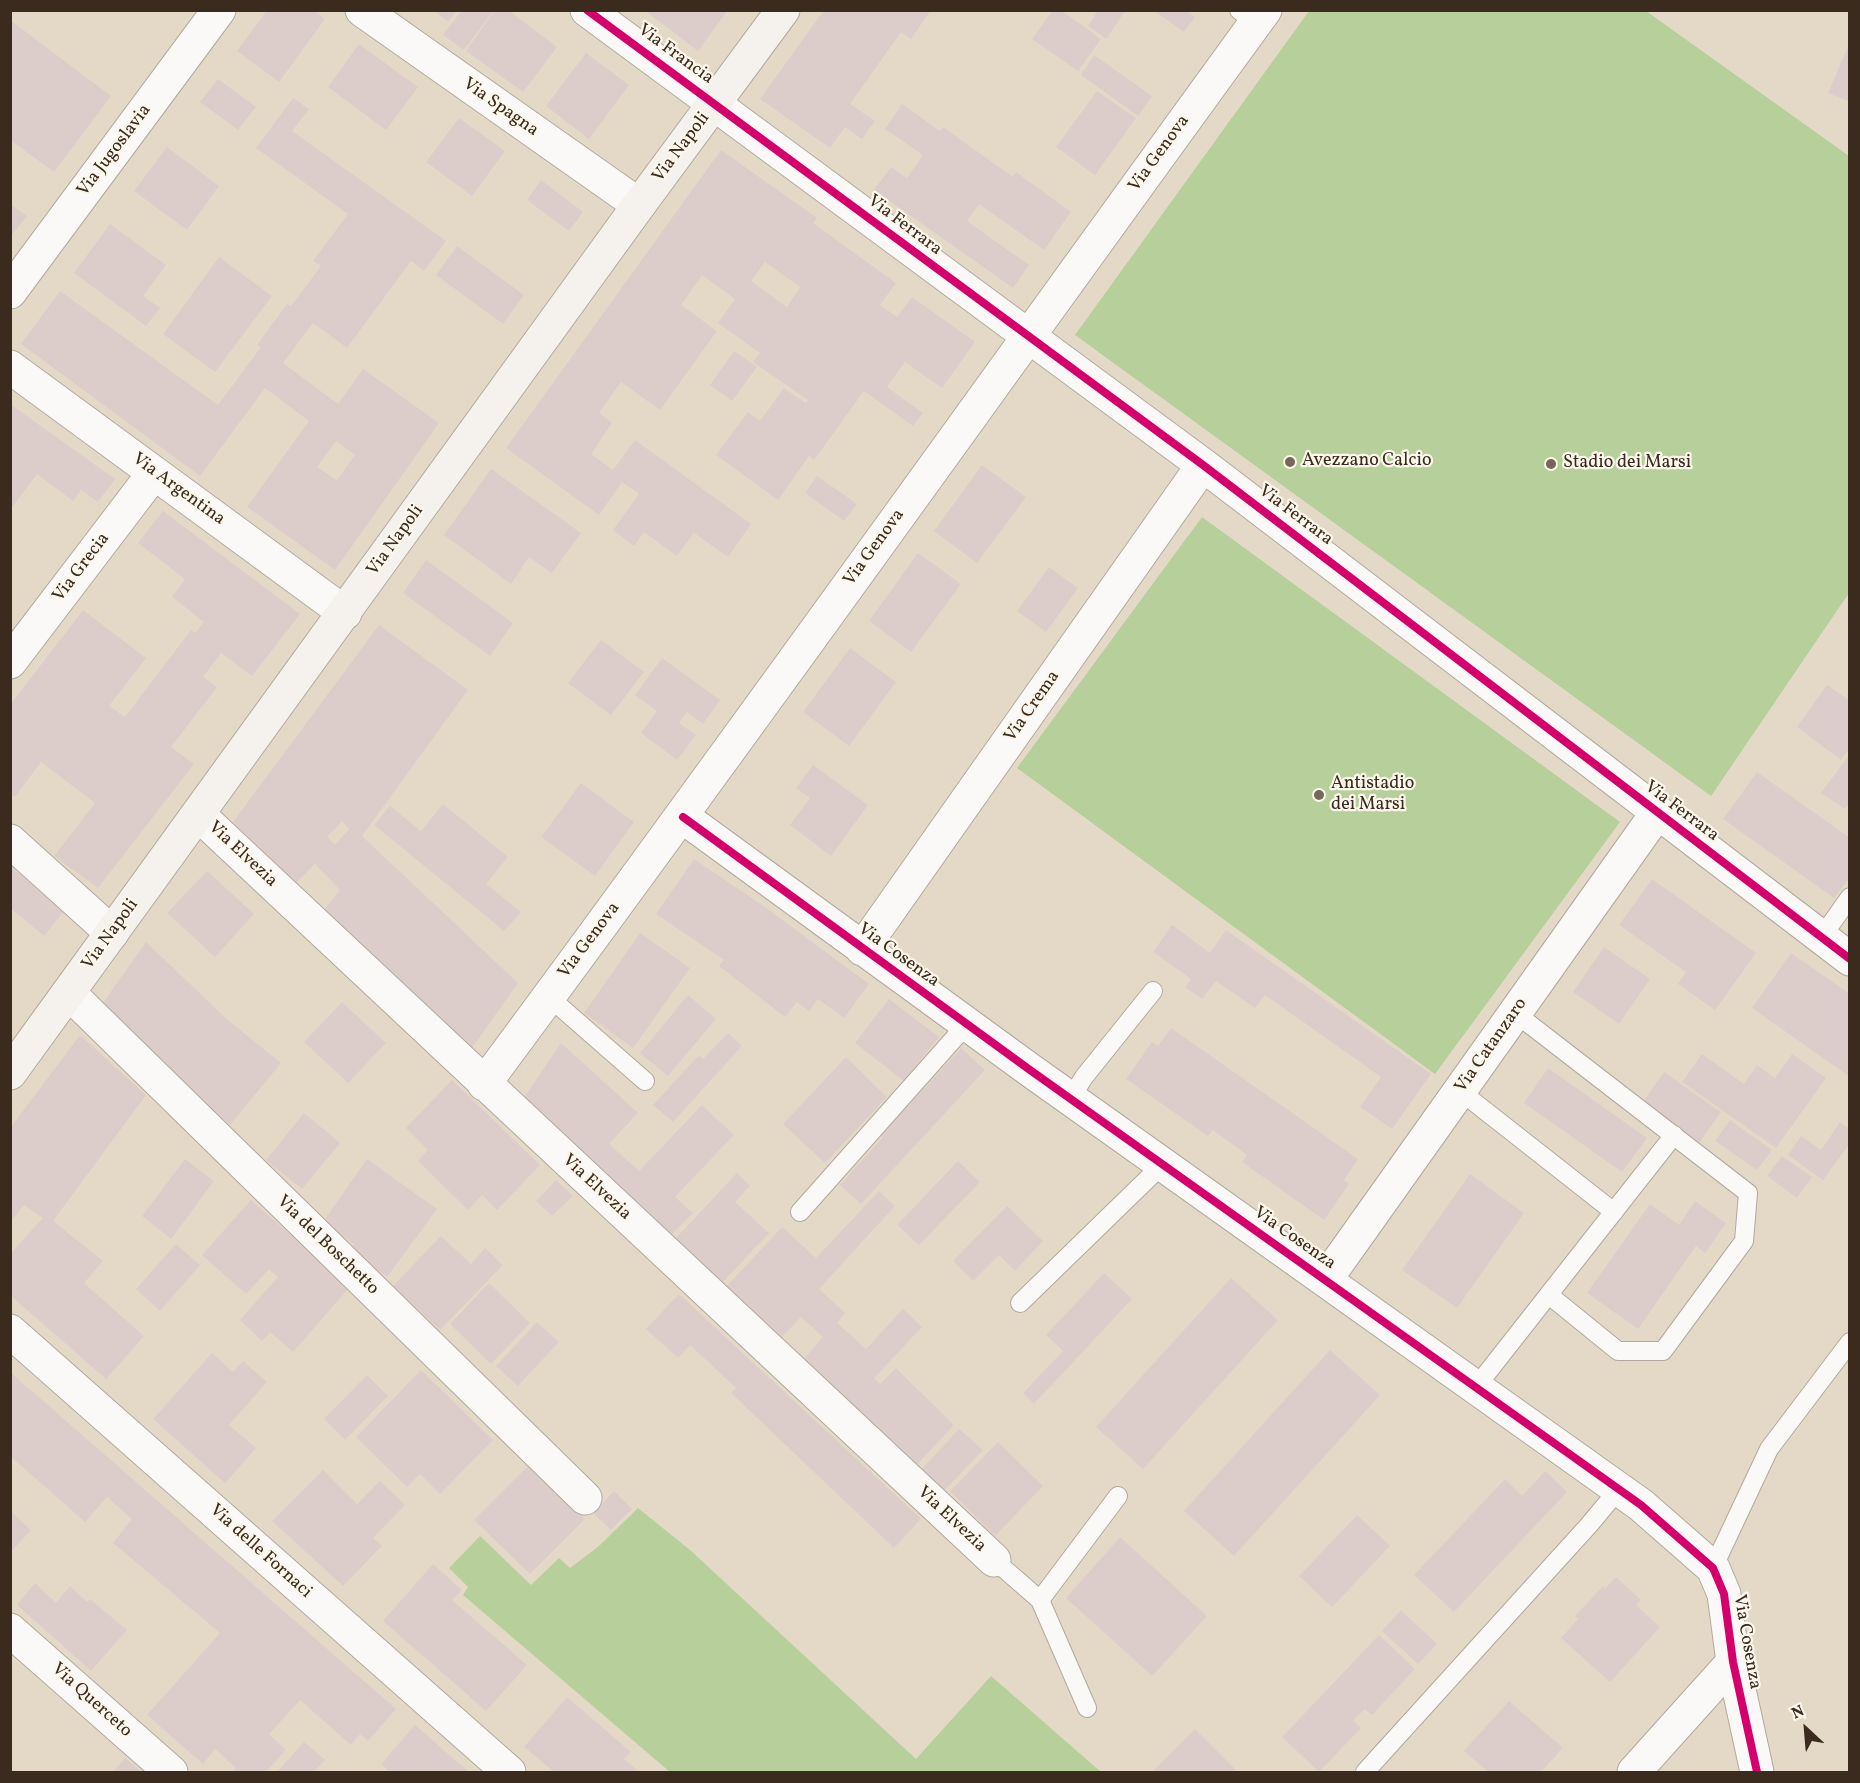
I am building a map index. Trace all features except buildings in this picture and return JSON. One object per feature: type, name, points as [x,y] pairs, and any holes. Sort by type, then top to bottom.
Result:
[{"type":"main road","name":"Via Napoli","points":[[10,1073],[783,10]]},
{"type":"street","name":"Via Jugoslavia","points":[[10,292],[219,10]]},
{"type":"street","name":"Via Spagna","points":[[362,10],[639,205]]},
{"type":"street","name":"Via Francia","points":[[587,10],[716,104]]},
{"type":"street","name":"Via Genova","points":[[484,1084],[683,817],[1253,15]]},
{"type":"street","name":"Via Ferrara","points":[[716,104],[1026,337],[1203,465],[1850,959]]},
{"type":"street","name":"Via Argentina","points":[[10,368],[345,613]]},
{"type":"street","name":"Via Crema","points":[[862,949],[1203,465]]},
{"type":"street","name":"Via Grecia","points":[[10,662],[154,473]]},
{"type":"street","name":"Via Catanzaro","points":[[1326,1280],[1657,813]]},
{"type":"street","name":"Via Elvezia","points":[[199,815],[994,1560]]},
{"type":"street","name":"Via Cosenza","points":[[683,817],[862,949],[1619,1489],[1689,1545],[1713,1568],[1724,1594],[1733,1662],[1757,1773]]},
{"type":"street","points":[[10,841],[112,933]]},
{"type":"street","name":"Via del Boschetto","points":[[69,993],[585,1498]]},
{"type":"street","name":"Via delle Fornaci","points":[[10,1331],[509,1773]]},
{"type":"street","name":"Via Querceto","points":[[10,1630],[171,1773]]},
{"type":"street","points":[[1634,1773],[1733,1662]]},
{"type":"lane","points":[[1821,938],[1850,897]]},
{"type":"lane","points":[[1071,1098],[1084,1077],[1153,991]]},
{"type":"lane","points":[[549,997],[645,1081]]},
{"type":"lane","points":[[1515,1013],[1748,1193],[1744,1241],[1663,1351],[1618,1351],[1549,1295]]},
{"type":"lane","points":[[800,1212],[967,1024]]},
{"type":"lane","points":[[1460,1091],[1614,1212]]},
{"type":"lane","points":[[1476,1387],[1674,1136]]},
{"type":"lane","points":[[1020,1303],[1163,1164]]},
{"type":"lane","points":[[1713,1568],[1769,1449],[1850,1342]]},
{"type":"lane","points":[[1365,1773],[1619,1489]]},
{"type":"lane","points":[[1040,1600],[1119,1496]]},
{"type":"lane","points":[[994,1560],[1040,1600],[1087,1708]]},
{"type":"green space","name":"Stadio dei Marsi","points":[[1309,11],[1646,11],[1849,156],[1849,593],[1711,796],[1075,335]]},
{"type":"green space","name":"Antistadio dei Marsi","points":[[1202,517],[1620,822],[1435,1074],[1017,768]]},
{"type":"green space","points":[[638,1508],[690,1550],[916,1759],[991,1676],[1101,1772],[670,1772],[463,1595],[468,1587],[449,1568],[480,1536],[531,1585],[559,1558],[570,1568],[599,1546]]},
{"type":"cycle path","points":[[587,10],[1203,465],[1850,959]]},
{"type":"cycle path","points":[[683,817],[1030,1070],[1641,1505],[1713,1568],[1724,1594],[1733,1662],[1757,1772]]},
{"type":"place","name":"Avezzano Calcio","points":[[1290,462]]},
{"type":"place","name":"Stadio dei Marsi","points":[[1551,464]]},
{"type":"place","name":"Antistadio dei Marsi","points":[[1319,795]]}]
